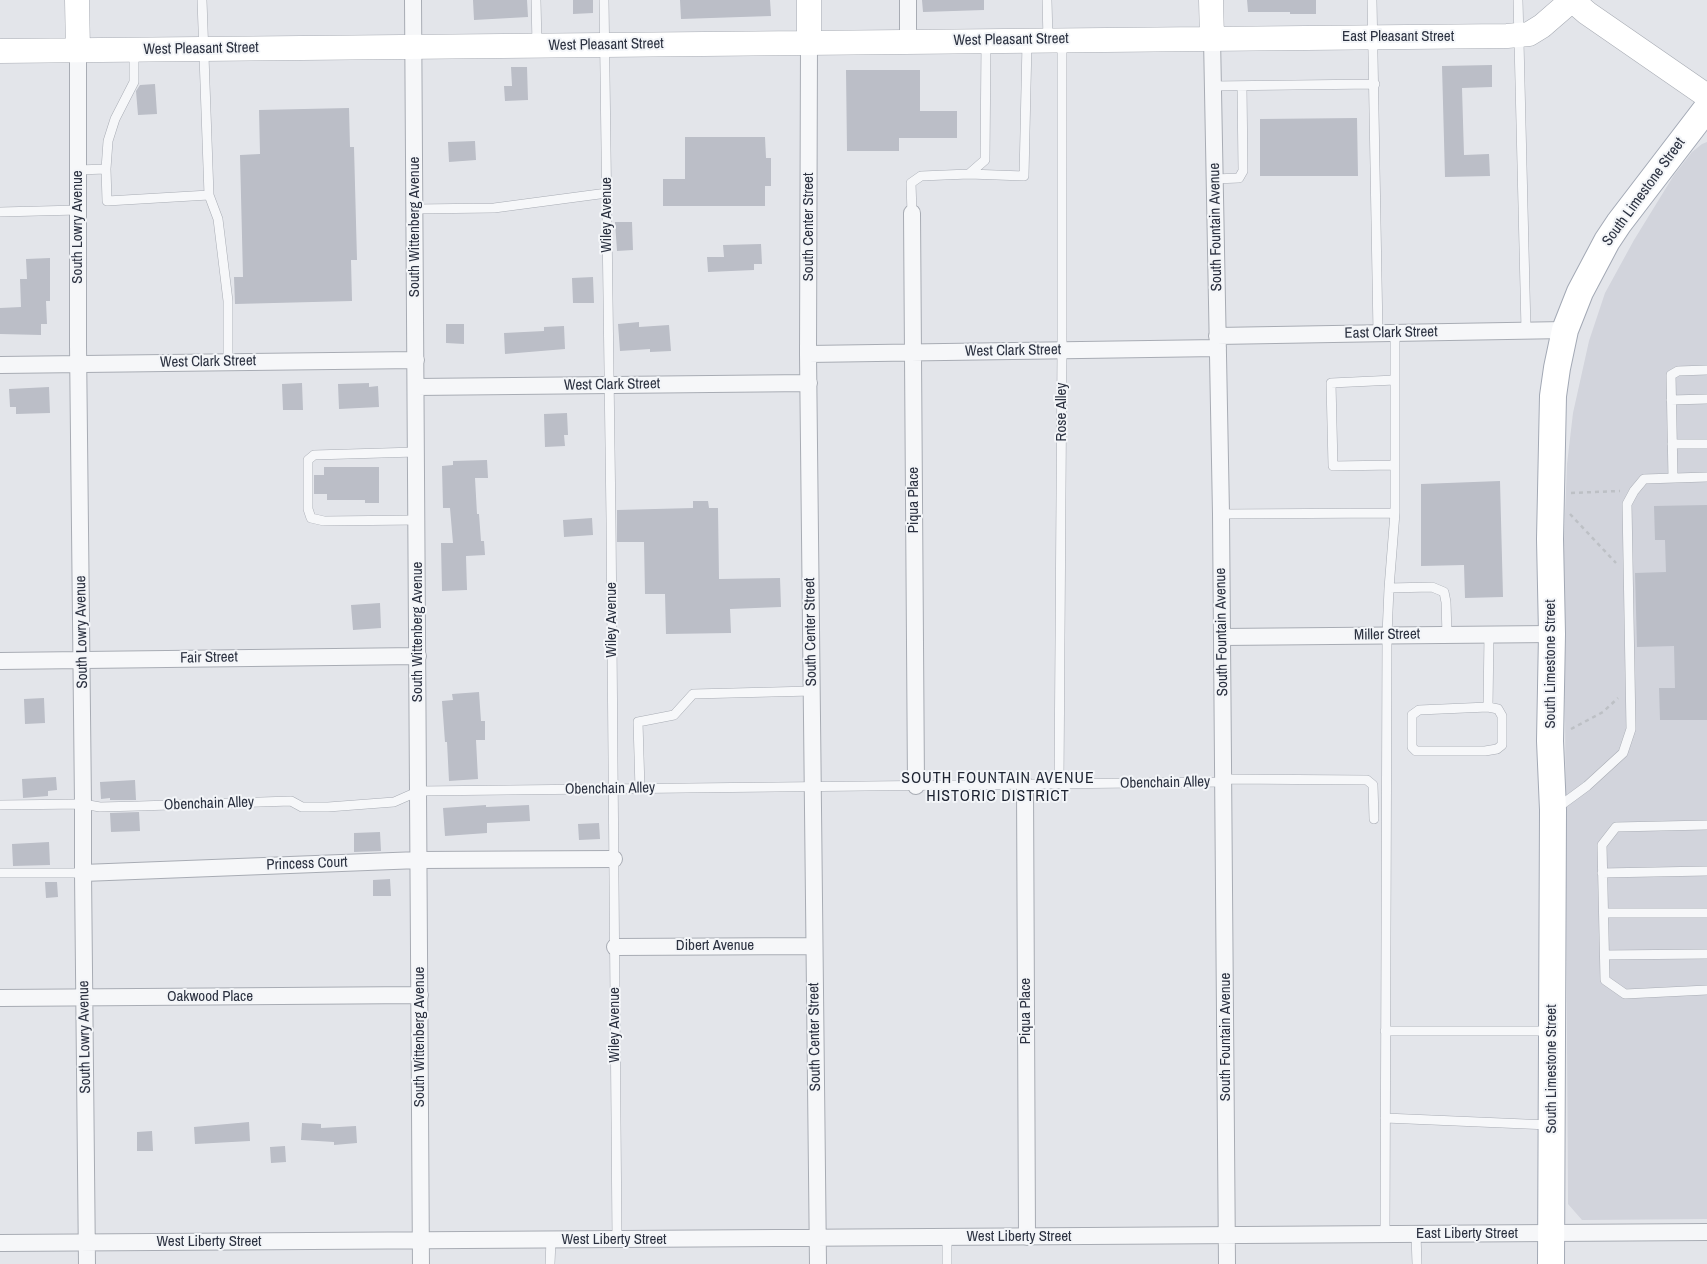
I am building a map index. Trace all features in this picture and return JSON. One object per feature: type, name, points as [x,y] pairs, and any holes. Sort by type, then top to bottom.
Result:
[{"type":"main road","name":"South Limestone Street","points":[[1550,1264],[1553,810],[1550,741],[1552,634],[1550,493],[1553,396],[1556,368],[1565,330],[1580,292],[1614,230],[1707,108]]},
{"type":"street","name":"South Lowry Avenue","points":[[78,0],[79,364],[84,804],[82,873],[87,1264]]},
{"type":"street","name":"South Wittenberg Avenue","points":[[413,0],[422,1264]]},
{"type":"street","name":"South Center Street","points":[[809,0],[808,354],[818,1264]]},
{"type":"street","points":[[908,0],[908,41]]},
{"type":"street","name":"South Fountain Avenue","points":[[1211,0],[1221,514],[1227,1264]]},
{"type":"street","points":[[1572,0],[1707,96]]},
{"type":"street","name":"East Pleasant Street","points":[[1212,38],[1529,34],[1542,26],[1572,0]]},
{"type":"street","name":"West Pleasant Street","points":[[0,51],[1212,38]]},
{"type":"street","name":"Piqua Place","points":[[912,214],[916,786]]},
{"type":"street","name":"East Clark Street","points":[[1217,342],[1378,333],[1565,330]]},
{"type":"street","name":"West Clark Street","points":[[808,354],[1062,350],[1217,342]]},
{"type":"street","name":"West Clark Street","points":[[0,365],[416,360]]},
{"type":"street","name":"West Clark Street","points":[[416,387],[809,383]]},
{"type":"street","name":"Miller Street","points":[[1222,637],[1552,634]]},
{"type":"street","name":"Fair Street","points":[[0,661],[418,656]]},
{"type":"street","name":"Piqua Place","points":[[1025,785],[1026,1237]]},
{"type":"street","name":"Princess Court","points":[[82,873],[419,860],[614,859]]},
{"type":"street","name":"Dibert Avenue","points":[[615,947],[814,946]]},
{"type":"street","name":"Oakwood Place","points":[[0,998],[420,996]]},
{"type":"street","name":"East Liberty Street","points":[[1227,1235],[1707,1232]]},
{"type":"street","name":"West Liberty Street","points":[[0,1244],[1227,1235]]},
{"type":"lane","points":[[202,0],[209,195],[218,219],[226,283],[228,302],[228,362]]},
{"type":"lane","points":[[536,0],[537,46]]},
{"type":"lane","name":"Wiley Avenue","points":[[604,0],[614,789],[617,1240]]},
{"type":"lane","points":[[912,214],[911,183],[921,176],[969,174],[1024,176],[1046,40],[1047,0]]},
{"type":"lane","points":[[1372,0],[1378,333]]},
{"type":"lane","points":[[1518,0],[1526,330]]},
{"type":"lane","points":[[969,174],[985,160],[986,40]]},
{"type":"lane","name":"Rose Alley","points":[[1046,40],[1062,350],[1059,784]]},
{"type":"lane","points":[[134,50],[134,82],[115,119],[108,141],[106,170],[107,201],[209,195]]},
{"type":"lane","points":[[1213,86],[1375,84]]},
{"type":"lane","points":[[1215,179],[1239,178],[1243,171],[1242,86]]},
{"type":"lane","points":[[78,170],[106,170]]},
{"type":"lane","points":[[415,209],[494,208],[607,194]]},
{"type":"lane","points":[[0,212],[78,210]]},
{"type":"lane","points":[[1385,1234],[1387,635],[1388,588],[1395,514],[1395,333]]},
{"type":"lane","points":[[1673,478],[1671,375],[1678,371],[1707,370]]},
{"type":"lane","points":[[1395,380],[1331,383],[1333,466],[1395,465]]},
{"type":"lane","points":[[1671,400],[1707,399]]},
{"type":"lane","points":[[1672,444],[1707,444]]},
{"type":"lane","points":[[416,452],[314,455],[308,460],[308,509],[311,518],[324,520],[417,520]]},
{"type":"lane","points":[[1553,810],[1587,786],[1623,753],[1631,729],[1627,504],[1634,490],[1644,479],[1707,477]]},
{"type":"lane","points":[[1221,514],[1395,514]]},
{"type":"lane","points":[[1388,588],[1432,586],[1444,592],[1447,635]]},
{"type":"lane","points":[[1488,707],[1490,634]]},
{"type":"lane","points":[[640,789],[638,722],[674,715],[694,694],[812,691]]},
{"type":"lane","points":[[1488,707],[1498,709],[1502,716],[1502,745],[1497,749],[1485,751],[1416,751],[1412,748],[1412,715],[1418,710],[1488,707]]},
{"type":"lane","name":"Obenchain Alley","points":[[0,805],[84,804],[139,806],[291,801],[302,807],[328,807],[394,802],[419,792],[1367,780],[1373,785],[1374,819]]},
{"type":"lane","points":[[1707,825],[1616,827],[1602,845],[1605,980],[1625,994],[1707,990]]},
{"type":"lane","points":[[1602,874],[1707,871]]},
{"type":"lane","name":"Princess Court","points":[[0,873],[82,873]]},
{"type":"lane","points":[[1604,913],[1707,913]]},
{"type":"lane","points":[[1605,955],[1707,954]]},
{"type":"lane","points":[[1385,1031],[1552,1031]]},
{"type":"lane","points":[[1385,1118],[1551,1125]]},
{"type":"lane","points":[[1416,1234],[1417,1264]]},
{"type":"lane","points":[[947,1237],[947,1264]]},
{"type":"lane","points":[[550,1264],[551,1240]]},
{"type":"path","points":[[1550,493],[1634,490]]},
{"type":"path","points":[[1550,493],[1627,576]]},
{"type":"path","points":[[1550,741],[1603,712],[1629,688]]},
{"type":"shaded area","points":[[1707,142],[1707,1219],[1582,1220],[1568,1204],[1564,540],[1567,464],[1573,413],[1589,341],[1605,293],[1634,240],[1674,175],[1692,152]]},
{"type":"building","points":[[473,0],[527,0],[528,17],[474,20]]},
{"type":"building","points":[[573,0],[593,0],[593,13],[573,14]]},
{"type":"building","points":[[680,0],[770,0],[771,16],[681,19]]},
{"type":"building","points":[[922,0],[984,0],[984,10],[923,12]]},
{"type":"building","points":[[1247,0],[1316,0],[1316,14],[1248,12]]},
{"type":"building","points":[[1492,65],[1492,87],[1462,88],[1464,155],[1489,154],[1490,176],[1445,177],[1442,66]]},
{"type":"building","points":[[511,67],[527,67],[528,100],[505,101],[504,86],[512,86]]},
{"type":"building","points":[[846,70],[920,70],[920,111],[957,111],[957,138],[899,138],[899,151],[847,151]]},
{"type":"building","points":[[155,84],[157,114],[138,115],[136,91],[140,85]]},
{"type":"building","points":[[349,108],[350,147],[354,147],[357,260],[351,260],[352,301],[235,304],[234,277],[243,277],[240,155],[260,154],[259,110]]},
{"type":"building","points":[[1357,118],[1358,176],[1260,176],[1260,119]]},
{"type":"building","points":[[685,137],[765,137],[766,158],[771,158],[771,186],[765,186],[765,206],[663,206],[663,179],[685,179]]},
{"type":"building","points":[[475,141],[476,160],[449,162],[448,142]]},
{"type":"building","points":[[615,222],[632,222],[633,250],[617,251]]},
{"type":"building","points":[[761,244],[762,264],[754,264],[754,270],[708,272],[707,257],[724,257],[723,245]]},
{"type":"building","points":[[50,258],[50,301],[46,301],[47,324],[41,324],[41,335],[0,334],[0,308],[21,307],[20,279],[27,279],[26,259]]},
{"type":"building","points":[[593,277],[594,303],[573,303],[572,278]]},
{"type":"building","points":[[639,322],[639,327],[669,325],[671,351],[650,352],[650,349],[620,351],[618,324]]},
{"type":"building","points":[[446,324],[464,324],[464,344],[446,343]]},
{"type":"building","points":[[564,326],[565,349],[505,354],[504,333],[544,331],[544,327]]},
{"type":"building","points":[[302,383],[303,410],[283,410],[282,384]]},
{"type":"building","points":[[369,383],[369,387],[378,386],[379,407],[339,409],[338,384]]},
{"type":"building","points":[[49,387],[50,413],[16,414],[16,407],[10,407],[9,389]]},
{"type":"building","points":[[567,413],[568,435],[564,435],[565,446],[545,447],[544,414]]},
{"type":"building","points":[[487,460],[488,478],[475,478],[477,514],[479,514],[481,541],[484,541],[485,555],[466,556],[467,590],[442,591],[441,543],[453,543],[450,508],[443,508],[442,466],[453,465],[453,461]]},
{"type":"building","points":[[324,467],[379,467],[379,503],[365,503],[365,500],[327,500],[327,494],[314,494],[314,475],[324,475]]},
{"type":"building","points":[[1500,481],[1503,597],[1465,598],[1464,565],[1421,566],[1421,484]]},
{"type":"building","points":[[693,501],[708,501],[709,508],[718,508],[719,579],[780,578],[781,607],[730,609],[731,633],[666,634],[665,594],[645,594],[644,542],[617,542],[617,510],[693,508]]},
{"type":"building","points":[[1707,505],[1707,720],[1660,720],[1659,688],[1675,688],[1674,646],[1637,647],[1635,573],[1666,572],[1665,540],[1655,540],[1654,506]]},
{"type":"building","points":[[592,518],[593,535],[564,537],[563,520]]},
{"type":"building","points":[[380,603],[381,628],[353,630],[351,605]]},
{"type":"building","points":[[479,692],[481,721],[485,721],[485,740],[476,740],[478,779],[449,781],[442,701],[453,700],[452,694]]},
{"type":"building","points":[[44,698],[45,723],[25,724],[24,699]]},
{"type":"building","points":[[56,777],[57,790],[48,791],[48,796],[23,798],[22,779]]},
{"type":"building","points":[[135,780],[136,800],[101,799],[100,782]]},
{"type":"building","points":[[486,805],[486,807],[529,805],[530,821],[487,823],[487,833],[445,836],[443,808]]},
{"type":"building","points":[[139,812],[140,831],[111,832],[110,813]]},
{"type":"building","points":[[599,823],[600,839],[579,840],[578,824]]},
{"type":"building","points":[[380,832],[381,851],[354,852],[354,833]]},
{"type":"building","points":[[49,842],[50,865],[13,866],[12,844]]},
{"type":"building","points":[[390,879],[391,896],[373,896],[373,880]]},
{"type":"building","points":[[45,882],[57,882],[58,897],[46,898]]},
{"type":"building","points":[[249,1122],[250,1141],[195,1144],[194,1127]]},
{"type":"building","points":[[302,1123],[321,1124],[321,1128],[356,1126],[357,1143],[334,1145],[334,1142],[301,1140]]},
{"type":"building","points":[[152,1131],[153,1151],[137,1151],[137,1132]]},
{"type":"building","points":[[285,1146],[286,1162],[271,1163],[270,1147]]},
{"type":"district","name":"SOUTH FOUNTAIN AVENUE HISTORIC DISTRICT","points":[[998,788]]}]
